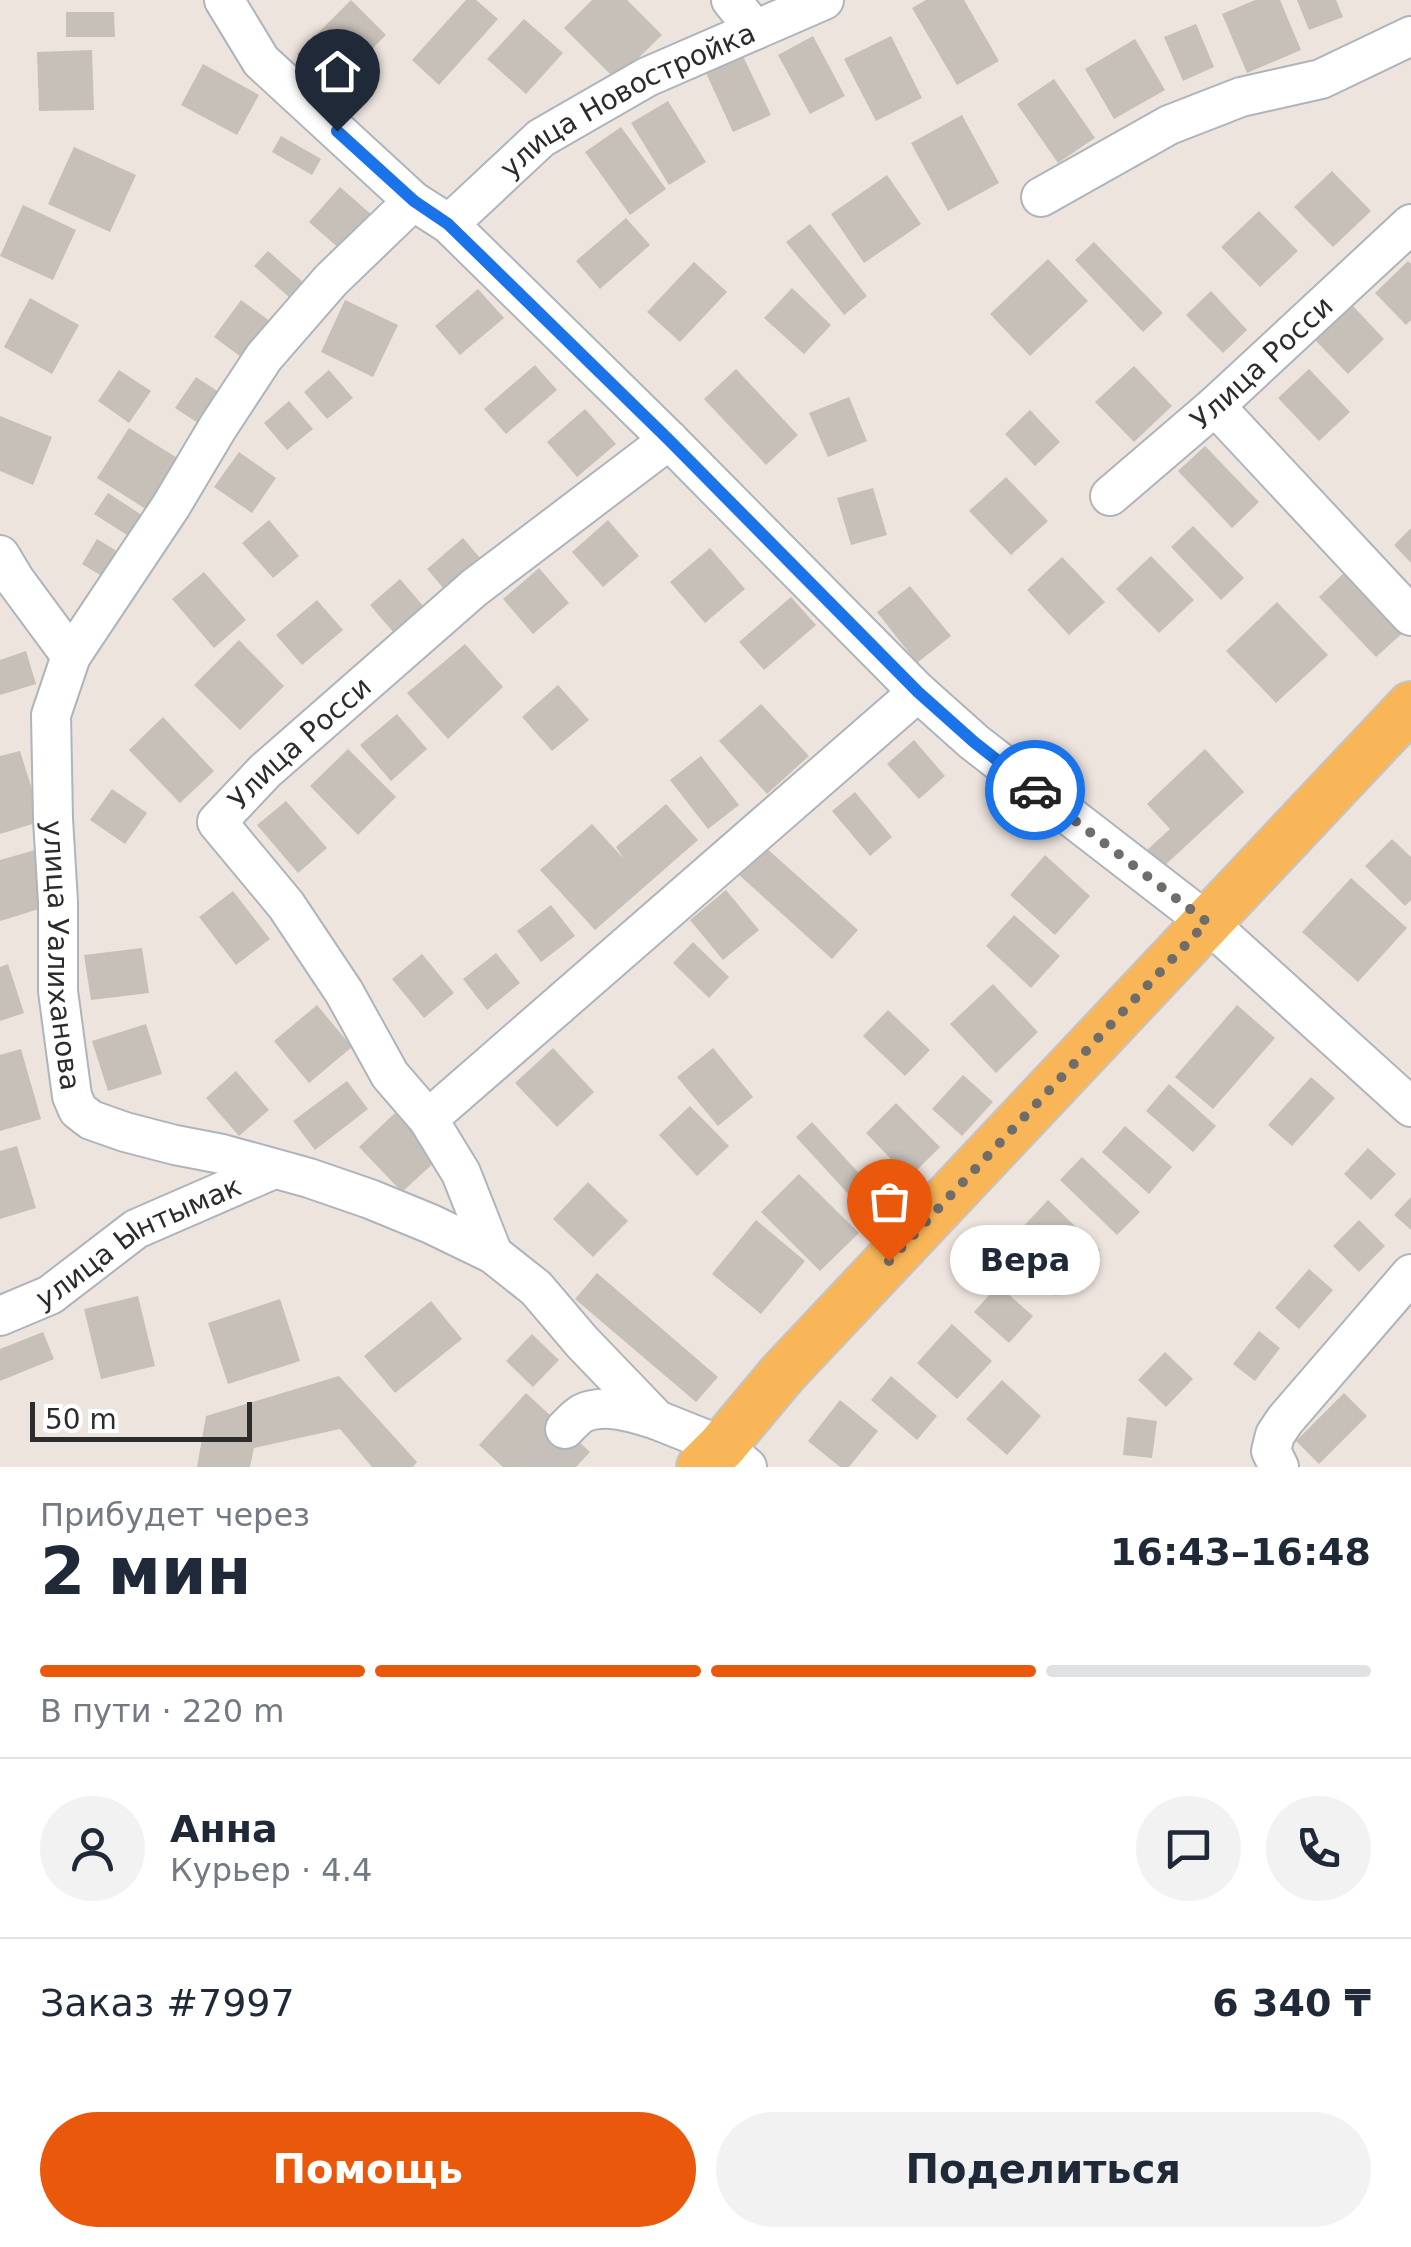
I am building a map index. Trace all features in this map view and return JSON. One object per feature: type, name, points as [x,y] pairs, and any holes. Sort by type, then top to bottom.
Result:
[{"type":"main road","points":[[723,1460],[783,1374],[1411,706]]},
{"type":"street","points":[[224,0],[261,61],[414,201],[448,224],[918,692],[974,742],[1207,922],[1411,1107]]},
{"type":"street","points":[[731,0],[755,30]]},
{"type":"street","name":"улица Новостройка","points":[[448,224],[541,138],[647,77],[824,0]]},
{"type":"street","points":[[1041,197],[1169,126],[1241,97],[1321,80],[1411,36]]},
{"type":"street","name":"улица Уалиханова","points":[[414,201],[332,280],[264,357],[71,656],[51,714],[58,991],[72,1096],[78,1110],[91,1120],[370,1199],[493,1254],[536,1288],[656,1420],[723,1460]]},
{"type":"street","name":"Улица Росси","points":[[1110,496],[1411,224]]},
{"type":"street","points":[[1214,406],[1411,616]]},
{"type":"street","name":"Улица Росси","points":[[493,1254],[461,1173],[428,1119],[390,1075],[344,992],[286,905],[217,822],[265,771],[474,588],[669,440]]},
{"type":"street","points":[[0,555],[71,656]]},
{"type":"street","points":[[428,1119],[918,692]]},
{"type":"street","name":"улица Ынтымак","points":[[0,1316],[50,1295],[136,1229],[274,1169]]},
{"type":"street","points":[[1279,1467],[1271,1451],[1275,1435],[1411,1274]]},
{"type":"street","points":[[565,1429],[582,1413],[602,1409],[656,1420]]},
{"type":"building","points":[[351,0],[386,35],[332,89],[297,54]]},
{"type":"building","points":[[466,0],[476,0],[498,19],[439,85],[412,60]]},
{"type":"building","points":[[592,0],[627,0],[662,35],[616,80],[564,28]]},
{"type":"building","points":[[926,0],[964,0],[999,61],[957,85],[912,8]]},
{"type":"building","points":[[1255,0],[1280,0],[1301,50],[1247,73],[1222,14]]},
{"type":"building","points":[[1297,0],[1336,0],[1343,17],[1309,30]]},
{"type":"building","points":[[66,12],[114,12],[115,37],[66,37]]},
{"type":"building","points":[[524,19],[563,53],[526,94],[487,59]]},
{"type":"building","points":[[1196,24],[1214,67],[1183,81],[1164,37]]},
{"type":"building","points":[[813,36],[845,96],[810,114],[778,55]]},
{"type":"building","points":[[891,36],[922,98],[876,121],[844,59]]},
{"type":"building","points":[[1135,39],[1165,90],[1114,119],[1085,69]]},
{"type":"building","points":[[92,50],[94,110],[39,111],[37,52]]},
{"type":"building","points":[[743,56],[771,115],[733,132],[706,73]]},
{"type":"building","points":[[203,64],[259,95],[237,135],[181,105]]},
{"type":"building","points":[[1054,79],[1095,138],[1058,163],[1017,104]]},
{"type":"building","points":[[668,101],[706,162],[669,185],[631,123]]},
{"type":"building","points":[[962,115],[999,183],[948,211],[911,143]]},
{"type":"building","points":[[621,127],[666,189],[630,215],[585,152]]},
{"type":"building","points":[[281,136],[321,159],[312,175],[272,152]]},
{"type":"building","points":[[74,147],[136,175],[110,232],[48,204]]},
{"type":"building","points":[[1332,171],[1371,211],[1333,247],[1294,207]]},
{"type":"building","points":[[887,175],[921,224],[864,263],[831,214]]},
{"type":"building","points":[[340,187],[381,223],[350,258],[309,222]]},
{"type":"building","points":[[23,205],[76,230],[53,280],[0,256]]},
{"type":"building","points":[[1259,211],[1298,251],[1260,287],[1221,247]]},
{"type":"building","points":[[626,218],[650,245],[600,289],[576,261]]},
{"type":"building","points":[[810,224],[867,296],[844,315],[786,242]]},
{"type":"building","points":[[1094,242],[1163,313],[1143,332],[1075,260]]},
{"type":"building","points":[[268,251],[313,291],[299,306],[254,266]]},
{"type":"building","points":[[1048,259],[1088,301],[1030,356],[990,314]]},
{"type":"building","points":[[1408,261],[1411,320],[1406,325],[1375,293]]},
{"type":"building","points":[[694,262],[727,292],[680,342],[647,312]]},
{"type":"building","points":[[792,288],[831,325],[804,354],[764,318]]},
{"type":"building","points":[[478,289],[504,318],[460,355],[435,326]]},
{"type":"building","points":[[1211,291],[1247,330],[1223,353],[1186,315]]},
{"type":"building","points":[[30,298],[79,325],[52,374],[4,347]]},
{"type":"building","points":[[241,300],[281,329],[253,366],[214,337]]},
{"type":"building","points":[[345,300],[398,325],[373,377],[321,352]]},
{"type":"building","points":[[1352,305],[1384,339],[1348,374],[1315,340]]},
{"type":"building","points":[[535,365],[557,390],[506,434],[484,409]]},
{"type":"building","points":[[1134,366],[1172,406],[1134,442],[1095,402]]},
{"type":"building","points":[[736,369],[798,435],[766,465],[704,399]]},
{"type":"building","points":[[1309,369],[1350,412],[1319,441],[1278,398]]},
{"type":"building","points":[[119,370],[151,391],[129,423],[98,401]]},
{"type":"building","points":[[329,370],[353,398],[327,419],[304,392]]},
{"type":"building","points":[[196,377],[228,398],[207,429],[175,408]]},
{"type":"building","points":[[849,397],[867,441],[828,457],[809,413]]},
{"type":"building","points":[[289,401],[313,429],[287,450],[264,423]]},
{"type":"building","points":[[585,409],[616,444],[577,477],[547,442]]},
{"type":"building","points":[[1030,410],[1060,442],[1035,466],[1005,434]]},
{"type":"building","points":[[0,416],[52,437],[33,485],[0,471]]},
{"type":"building","points":[[129,428],[187,464],[155,515],[97,478]]},
{"type":"building","points":[[1205,446],[1259,502],[1232,528],[1178,471]]},
{"type":"building","points":[[239,452],[276,478],[252,513],[214,487]]},
{"type":"building","points":[[1006,477],[1048,521],[1011,555],[969,511]]},
{"type":"building","points":[[873,488],[887,535],[851,545],[837,498]]},
{"type":"building","points":[[108,493],[151,521],[138,542],[94,514]]},
{"type":"building","points":[[269,520],[299,556],[273,578],[242,543]]},
{"type":"building","points":[[608,520],[639,556],[603,587],[572,552]]},
{"type":"building","points":[[1193,526],[1244,578],[1221,600],[1171,547]]},
{"type":"building","points":[[1411,528],[1411,563],[1394,545]]},
{"type":"building","points":[[463,538],[486,565],[450,596],[427,569]]},
{"type":"building","points":[[97,539],[120,553],[105,578],[82,564]]},
{"type":"building","points":[[710,548],[745,589],[705,623],[670,582]]},
{"type":"building","points":[[1151,556],[1194,600],[1159,633],[1116,589]]},
{"type":"building","points":[[1062,557],[1105,602],[1069,635],[1027,590]]},
{"type":"building","points":[[539,568],[569,603],[533,634],[503,599]]},
{"type":"building","points":[[1349,568],[1407,629],[1376,657],[1319,597]]},
{"type":"building","points":[[204,572],[246,620],[214,648],[172,599]]},
{"type":"building","points":[[400,579],[436,621],[406,647],[370,605]]},
{"type":"building","points":[[910,586],[951,636],[917,663],[877,612]]},
{"type":"building","points":[[791,597],[816,625],[764,670],[739,642]]},
{"type":"building","points":[[317,600],[343,630],[302,665],[276,635]]},
{"type":"building","points":[[1277,602],[1328,655],[1276,703],[1226,651]]},
{"type":"building","points":[[239,640],[284,686],[240,730],[194,685]]},
{"type":"building","points":[[465,644],[503,687],[448,739],[407,693]]},
{"type":"building","points":[[26,651],[36,684],[0,695],[0,660]]},
{"type":"building","points":[[558,685],[589,720],[552,751],[522,717]]},
{"type":"building","points":[[761,704],[809,756],[767,794],[719,741]]},
{"type":"building","points":[[397,714],[427,749],[391,781],[360,745]]},
{"type":"building","points":[[163,717],[214,771],[180,803],[129,750]]},
{"type":"building","points":[[914,740],[945,776],[919,799],[887,764]]},
{"type":"building","points":[[348,749],[396,797],[358,835],[310,786]]},
{"type":"building","points":[[1205,749],[1244,792],[1163,867],[1147,850],[1170,829],[1147,804]]},
{"type":"building","points":[[20,751],[42,821],[0,834],[0,756]]},
{"type":"building","points":[[701,756],[739,805],[708,829],[670,780]]},
{"type":"building","points":[[112,789],[147,813],[125,844],[90,820]]},
{"type":"building","points":[[855,792],[892,837],[870,856],[832,811]]},
{"type":"building","points":[[286,801],[327,848],[298,873],[257,825]]},
{"type":"building","points":[[666,804],[698,840],[595,930],[540,870],[592,824],[624,859],[616,847]]},
{"type":"building","points":[[1392,839],[1411,857],[1411,900],[1405,906],[1365,866]]},
{"type":"building","points":[[764,846],[858,930],[832,959],[738,874]]},
{"type":"building","points":[[35,850],[52,905],[0,921],[0,860]]},
{"type":"building","points":[[1045,855],[1090,896],[1055,935],[1010,895]]},
{"type":"building","points":[[1351,878],[1407,928],[1358,982],[1302,932]]},
{"type":"building","points":[[726,890],[759,930],[723,960],[690,920]]},
{"type":"building","points":[[233,891],[270,939],[236,965],[199,917]]},
{"type":"building","points":[[551,905],[575,936],[541,962],[517,931]]},
{"type":"building","points":[[1014,915],[1060,956],[1031,988],[986,946]]},
{"type":"building","points":[[693,942],[729,977],[709,998],[673,963]]},
{"type":"building","points":[[142,948],[149,993],[91,1000],[84,955]]},
{"type":"building","points":[[496,953],[520,983],[487,1010],[463,979]]},
{"type":"building","points":[[422,954],[454,993],[424,1018],[392,979]]},
{"type":"building","points":[[8,964],[24,1013],[0,1021],[0,967]]},
{"type":"building","points":[[993,984],[1038,1032],[996,1073],[950,1024]]},
{"type":"building","points":[[317,1005],[352,1047],[309,1083],[274,1041]]},
{"type":"building","points":[[1237,1005],[1275,1038],[1213,1109],[1175,1077]]},
{"type":"building","points":[[888,1010],[930,1050],[905,1076],[863,1036]]},
{"type":"building","points":[[146,1024],[162,1074],[108,1091],[92,1041]]},
{"type":"building","points":[[553,1048],[594,1092],[557,1127],[515,1083]]},
{"type":"building","points":[[713,1048],[753,1097],[718,1126],[677,1077]]},
{"type":"building","points":[[21,1049],[41,1119],[0,1131],[0,1055]]},
{"type":"building","points":[[236,1071],[269,1110],[239,1136],[206,1098]]},
{"type":"building","points":[[963,1075],[993,1102],[962,1136],[932,1109]]},
{"type":"building","points":[[1311,1077],[1335,1098],[1292,1146],[1268,1125]]},
{"type":"building","points":[[347,1081],[368,1109],[315,1150],[293,1121]]},
{"type":"building","points":[[1169,1084],[1216,1126],[1193,1152],[1146,1111]]},
{"type":"building","points":[[896,1103],[940,1147],[909,1178],[866,1133]]},
{"type":"building","points":[[690,1106],[729,1146],[697,1176],[659,1135]]},
{"type":"building","points":[[395,1113],[438,1159],[402,1192],[359,1147]]},
{"type":"building","points":[[812,1122],[868,1183],[852,1198],[796,1137]]},
{"type":"building","points":[[1125,1126],[1172,1167],[1149,1194],[1102,1152]]},
{"type":"building","points":[[17,1146],[36,1208],[0,1219],[0,1151]]},
{"type":"building","points":[[1368,1148],[1396,1174],[1371,1200],[1344,1174]]},
{"type":"building","points":[[1082,1157],[1140,1212],[1117,1235],[1060,1180]]},
{"type":"building","points":[[799,1174],[859,1233],[820,1271],[761,1212]]},
{"type":"building","points":[[588,1182],[628,1221],[593,1257],[553,1219]]},
{"type":"building","points":[[1411,1197],[1411,1230],[1394,1215]]},
{"type":"building","points":[[1048,1200],[1100,1250],[1056,1296],[1004,1247]]},
{"type":"building","points":[[756,1220],[805,1261],[761,1314],[712,1274]]},
{"type":"building","points":[[1359,1220],[1385,1246],[1359,1272],[1333,1246]]},
{"type":"building","points":[[1309,1269],[1333,1290],[1299,1329],[1275,1308]]},
{"type":"building","points":[[597,1273],[718,1377],[696,1402],[575,1299]]},
{"type":"building","points":[[998,1285],[1033,1316],[1009,1343],[974,1312]]},
{"type":"building","points":[[138,1296],[155,1366],[101,1379],[84,1309]]},
{"type":"building","points":[[280,1299],[300,1361],[228,1384],[208,1323]]},
{"type":"building","points":[[431,1301],[462,1339],[395,1393],[364,1356]]},
{"type":"building","points":[[952,1324],[992,1361],[957,1399],[917,1363]]},
{"type":"building","points":[[1259,1331],[1280,1348],[1255,1381],[1233,1364]]},
{"type":"building","points":[[43,1332],[54,1359],[0,1381],[0,1349]]},
{"type":"building","points":[[532,1334],[559,1360],[533,1387],[506,1361]]},
{"type":"building","points":[[1165,1352],[1193,1379],[1166,1407],[1138,1380]]},
{"type":"building","points":[[339,1376],[417,1462],[413,1467],[372,1467],[340,1429],[254,1448],[250,1467],[197,1467],[206,1416]]},
{"type":"building","points":[[891,1376],[937,1416],[917,1440],[871,1400]]},
{"type":"building","points":[[1002,1380],[1041,1416],[1007,1455],[966,1419]]},
{"type":"building","points":[[526,1393],[590,1452],[576,1467],[503,1467],[479,1445]]},
{"type":"building","points":[[1344,1393],[1367,1416],[1319,1464],[1296,1441]]},
{"type":"building","points":[[840,1400],[878,1431],[849,1467],[840,1467],[808,1441]]},
{"type":"building","points":[[1127,1417],[1157,1421],[1152,1458],[1123,1455]]},
{"type":"tunnel","points":[[530,1467],[565,1429]]},
{"type":"way so far","points":[[889,1261],[1207,922],[1035,790]]},
{"type":"place","name":"Вера","points":[[889,1261]]},
{"type":"route","points":[[337,131],[414,201],[448,224],[918,692],[1035,790]]}]
